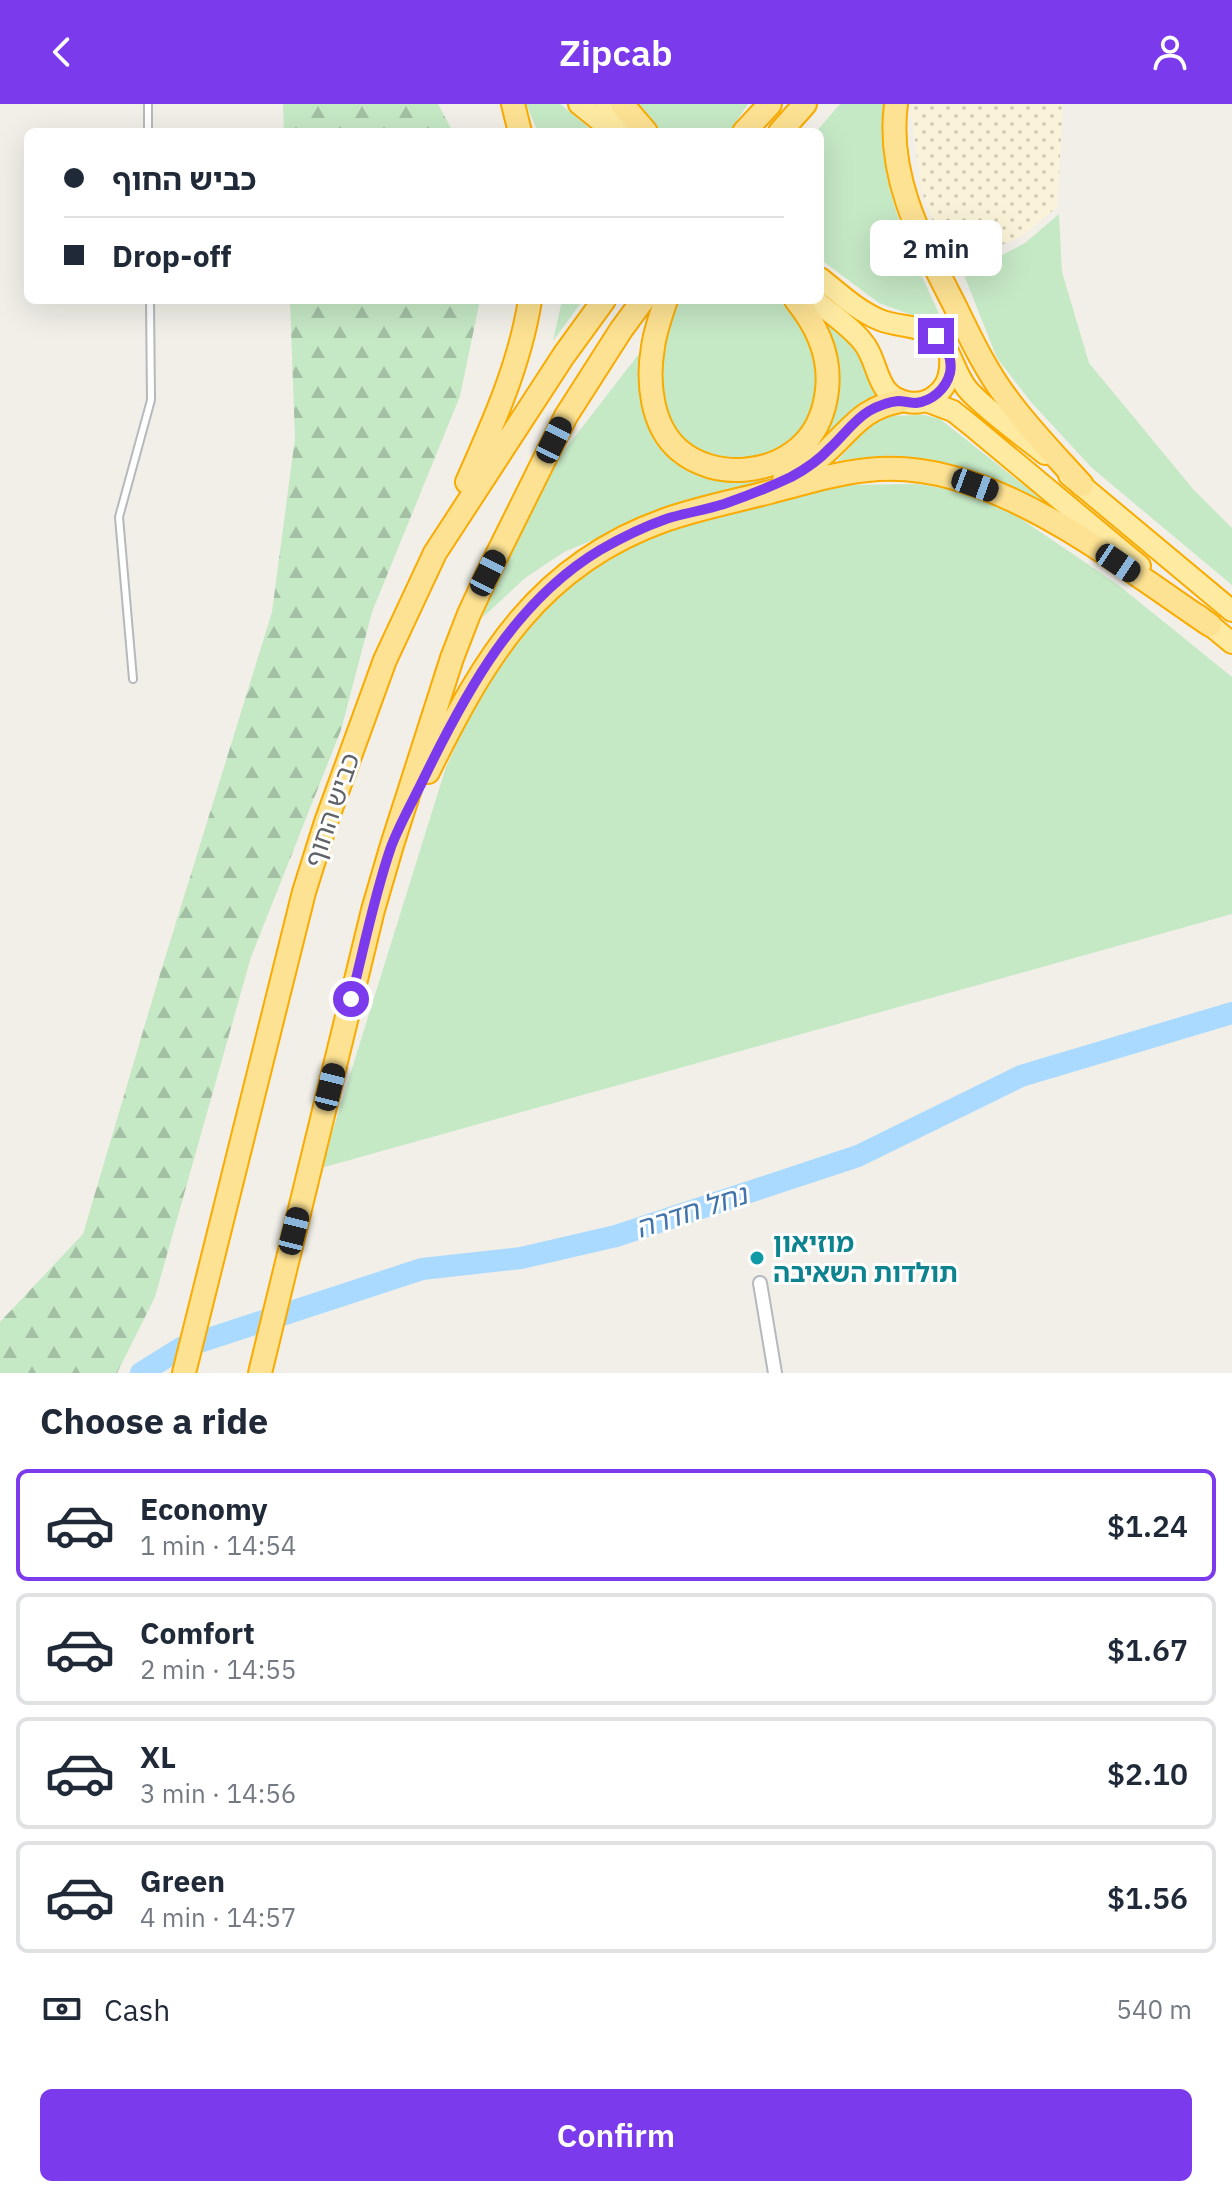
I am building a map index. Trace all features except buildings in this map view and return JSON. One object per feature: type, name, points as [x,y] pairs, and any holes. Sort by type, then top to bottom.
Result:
[{"type":"highway","points":[[513,104],[519,128]]},
{"type":"highway","points":[[579,104],[609,128]]},
{"type":"highway","points":[[606,104],[638,128]]},
{"type":"highway","points":[[622,104],[640,128]]},
{"type":"highway","points":[[745,128],[756,104]]},
{"type":"highway","points":[[747,128],[770,104]]},
{"type":"highway","points":[[784,128],[805,104]]},
{"type":"highway","points":[[896,104],[894,139],[897,166],[904,198],[924,245],[994,380],[1025,422],[1082,485]]},
{"type":"highway","points":[[824,281],[862,311],[879,320],[925,330],[936,336],[970,392],[1232,611]]},
{"type":"highway","points":[[435,553],[497,413],[523,335],[529,304]]},
{"type":"highway","name":"כביש החוף","points":[[184,1373],[304,892],[385,660],[435,553],[564,355],[601,304]]},
{"type":"highway","points":[[260,1373],[373,910],[452,658],[488,573],[566,416],[640,304]]},
{"type":"highway","points":[[665,304],[653,347],[651,373],[658,421],[676,448],[692,459],[710,466],[742,470],[761,468],[779,461],[805,443],[821,417],[827,385],[825,353],[820,337],[799,304]]},
{"type":"highway","points":[[820,304],[864,343],[883,388],[900,401],[926,401],[936,395],[949,378],[950,356]]},
{"type":"highway","points":[[723,504],[796,475],[814,463],[868,412],[900,401]]},
{"type":"highway","points":[[926,401],[953,411],[1232,643]]},
{"type":"highway","points":[[392,845],[465,698],[512,628],[542,595],[571,570],[631,533],[667,519],[848,471],[903,468],[931,472],[993,492],[1047,519],[1210,625]]},
{"type":"street","points":[[760,1283],[775,1373]]},
{"type":"lane","points":[[148,104],[148,128]]},
{"type":"lane","points":[[133,679],[119,517],[151,400],[150,304]]},
{"type":"green space","points":[[283,104],[438,104],[451,128],[284,128]]},
{"type":"green space","points":[[526,104],[560,104],[589,128],[536,128]]},
{"type":"green space","points":[[635,104],[748,104],[732,128],[656,128]]},
{"type":"green space","points":[[840,104],[883,104],[882,134],[891,192],[910,248],[946,329],[930,318],[879,303],[824,262],[824,128],[819,128]]},
{"type":"green space","points":[[1059,214],[1062,272],[1089,363],[1193,489],[1232,528],[1232,585],[1092,468],[1031,402],[997,358],[964,275],[1025,243]]},
{"type":"green space","points":[[290,304],[479,304],[460,396],[372,612],[341,730],[251,957],[155,1297],[117,1373],[0,1373],[0,1322],[83,1234],[272,612],[295,438]]},
{"type":"green space","points":[[561,304],[580,304],[553,341]]},
{"type":"green space","points":[[676,304],[788,304],[810,335],[817,371],[815,407],[799,435],[774,453],[744,460],[713,457],[686,443],[667,416],[661,357]]},
{"type":"green space","points":[[812,307],[864,356],[882,395],[829,441],[775,477],[650,516],[564,552],[525,578],[483,617],[494,578],[563,452],[645,346],[651,424],[742,479],[828,419]]},
{"type":"green space","points":[[924,415],[940,419],[1055,510],[969,473],[934,462],[887,456],[837,461],[870,425],[886,416]]},
{"type":"green space","points":[[917,484],[979,494],[1005,508],[1117,584],[1232,677],[1232,914],[321,1168],[446,767],[477,701],[517,634],[572,582],[656,533],[750,504],[844,485]]},
{"type":"sand","points":[[913,104],[1063,104],[1057,207],[1022,236],[950,268],[922,192],[911,112]]},
{"type":"waterway","name":"נחל חדרה","points":[[141,1373],[181,1348],[422,1269],[521,1258],[616,1236],[858,1156],[1021,1076],[1232,1013]]},
{"type":"place","name":"מוזיאון תולדות השאיבה","points":[[757,1258]]},
{"type":"route","points":[[351,999],[392,845],[465,698],[512,628],[542,595],[571,570],[631,533],[667,519],[723,504],[796,475],[814,463],[868,412],[900,401],[926,401],[936,395],[944,388],[951,367],[950,356],[936,336]]}]
